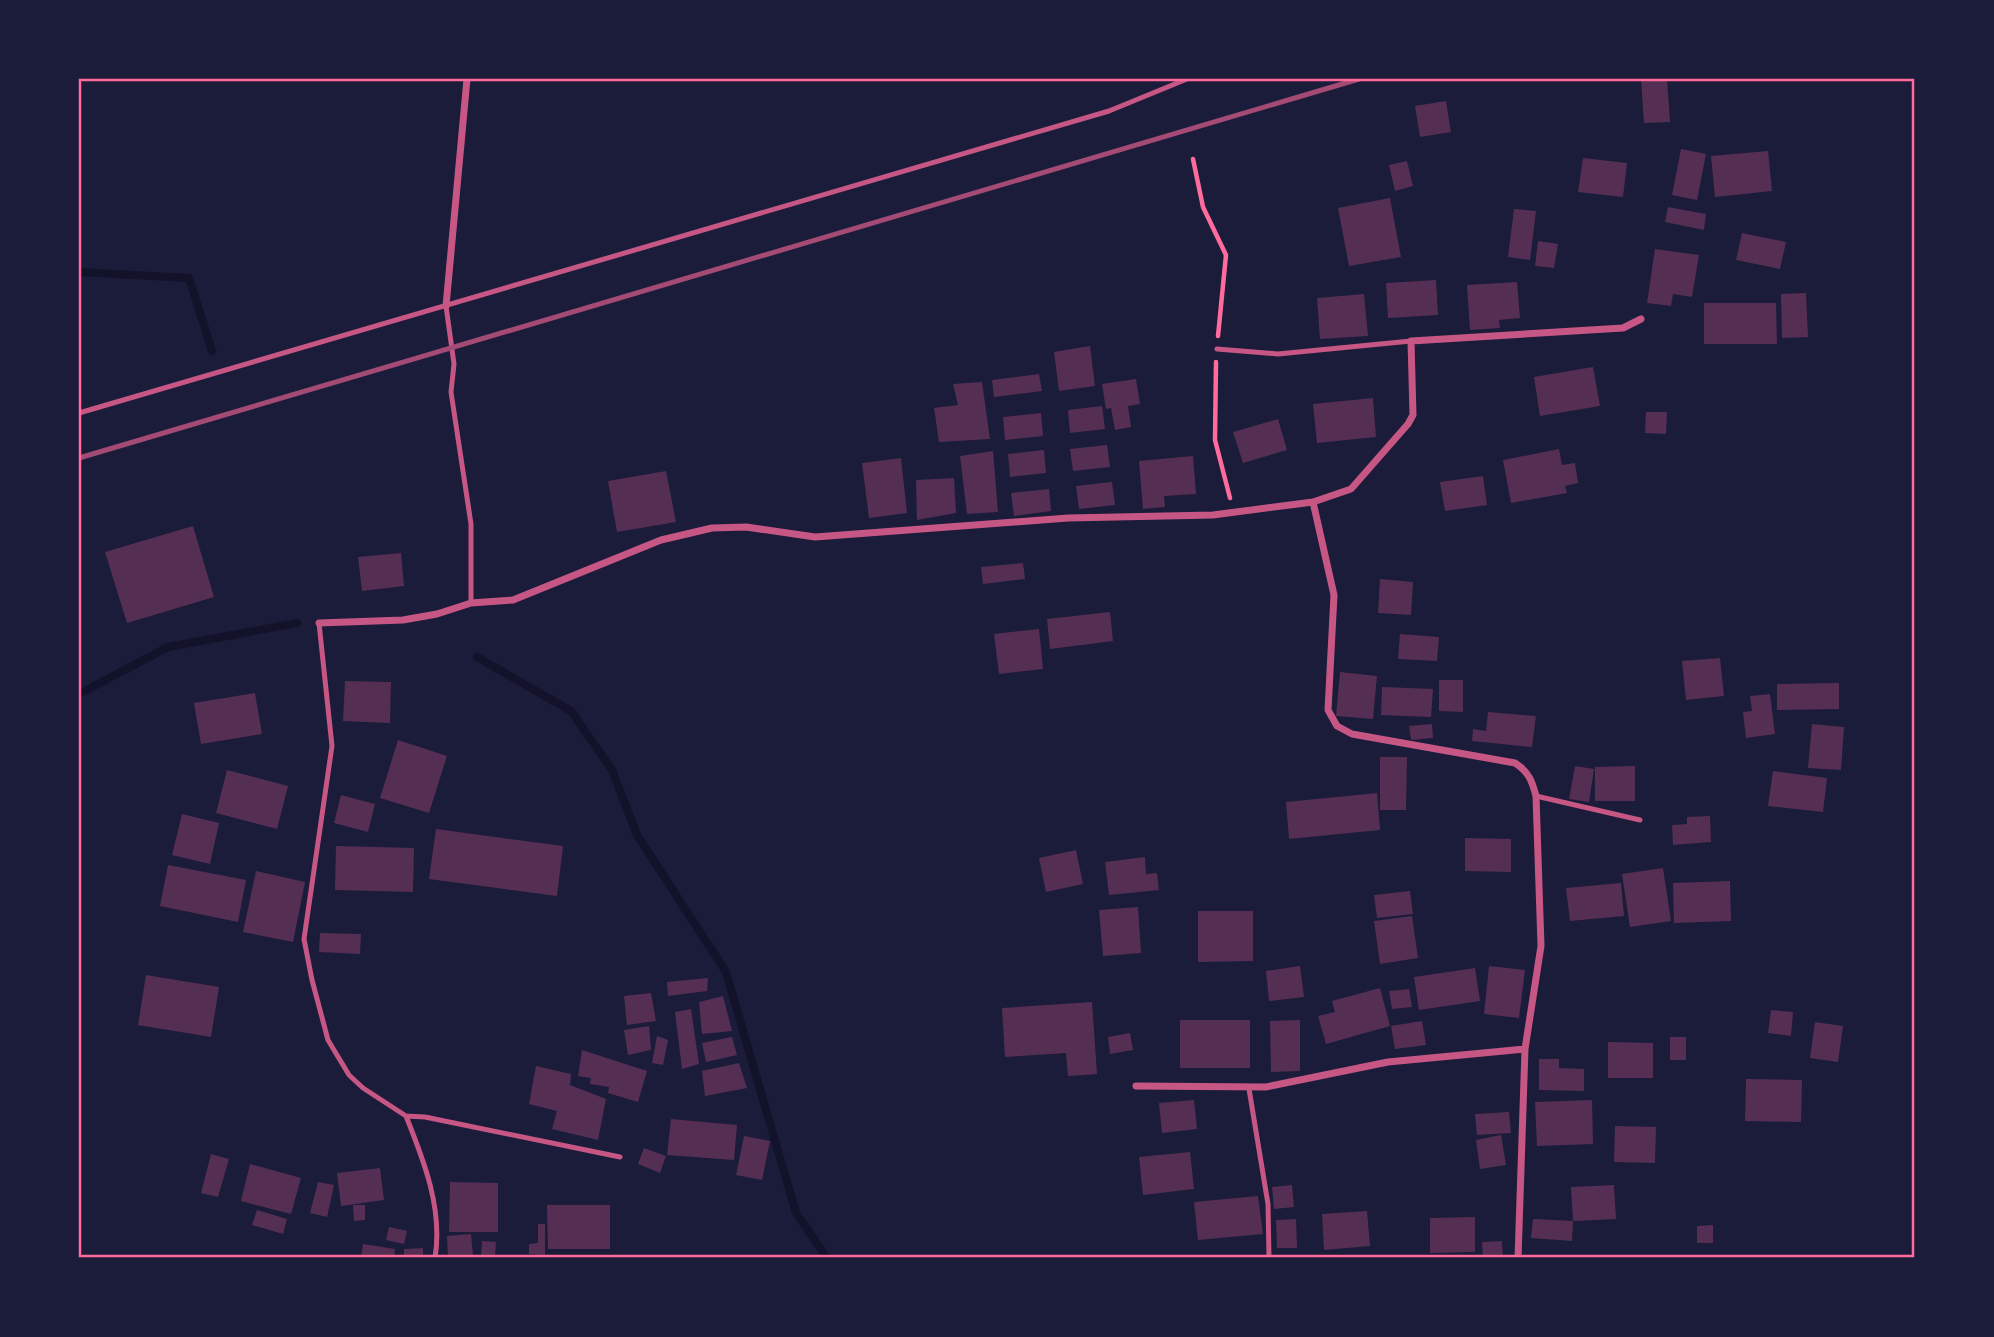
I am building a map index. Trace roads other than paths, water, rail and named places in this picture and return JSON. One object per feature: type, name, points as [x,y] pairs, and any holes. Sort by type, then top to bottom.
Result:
[{"type":"street","points":[[446,306],[467,79]]},
{"type":"street","points":[[319,623],[403,620],[437,614],[471,603],[513,600],[651,544],[712,528],[746,527],[815,537],[1068,518],[1213,515],[1313,502],[1351,489],[1408,424],[1413,415],[1411,341],[1623,328],[1640,319]]},
{"type":"street","points":[[1313,502],[1334,595],[1328,710],[1337,726],[1352,734],[1515,763],[1526,770],[1536,796],[1541,946],[1525,1049],[1518,1258]]},
{"type":"street","points":[[1136,1086],[1248,1089],[1388,1062],[1525,1049]]},
{"type":"lane","points":[[79,413],[1109,111],[1187,79]]},
{"type":"lane","points":[[446,306],[454,364],[451,392],[471,524],[471,603]]},
{"type":"lane","points":[[1217,349],[1278,354],[1411,341]]},
{"type":"lane","points":[[319,623],[332,746],[304,939],[321,1018],[337,1056],[363,1088],[406,1116],[620,1157]]},
{"type":"lane","points":[[1536,796],[1640,820]]},
{"type":"lane","points":[[1248,1089],[1268,1203],[1269,1258]]},
{"type":"lane","points":[[406,1116],[427,1170],[432,1191],[435,1258]]},
{"type":"waterway","points":[[79,272],[189,278],[212,351]]},
{"type":"waterway","points":[[79,694],[168,647],[297,623]]},
{"type":"waterway","points":[[477,657],[571,711],[612,770],[637,835],[726,972],[796,1213],[827,1258]]},
{"type":"railway","points":[[79,458],[1359,79]]}]
